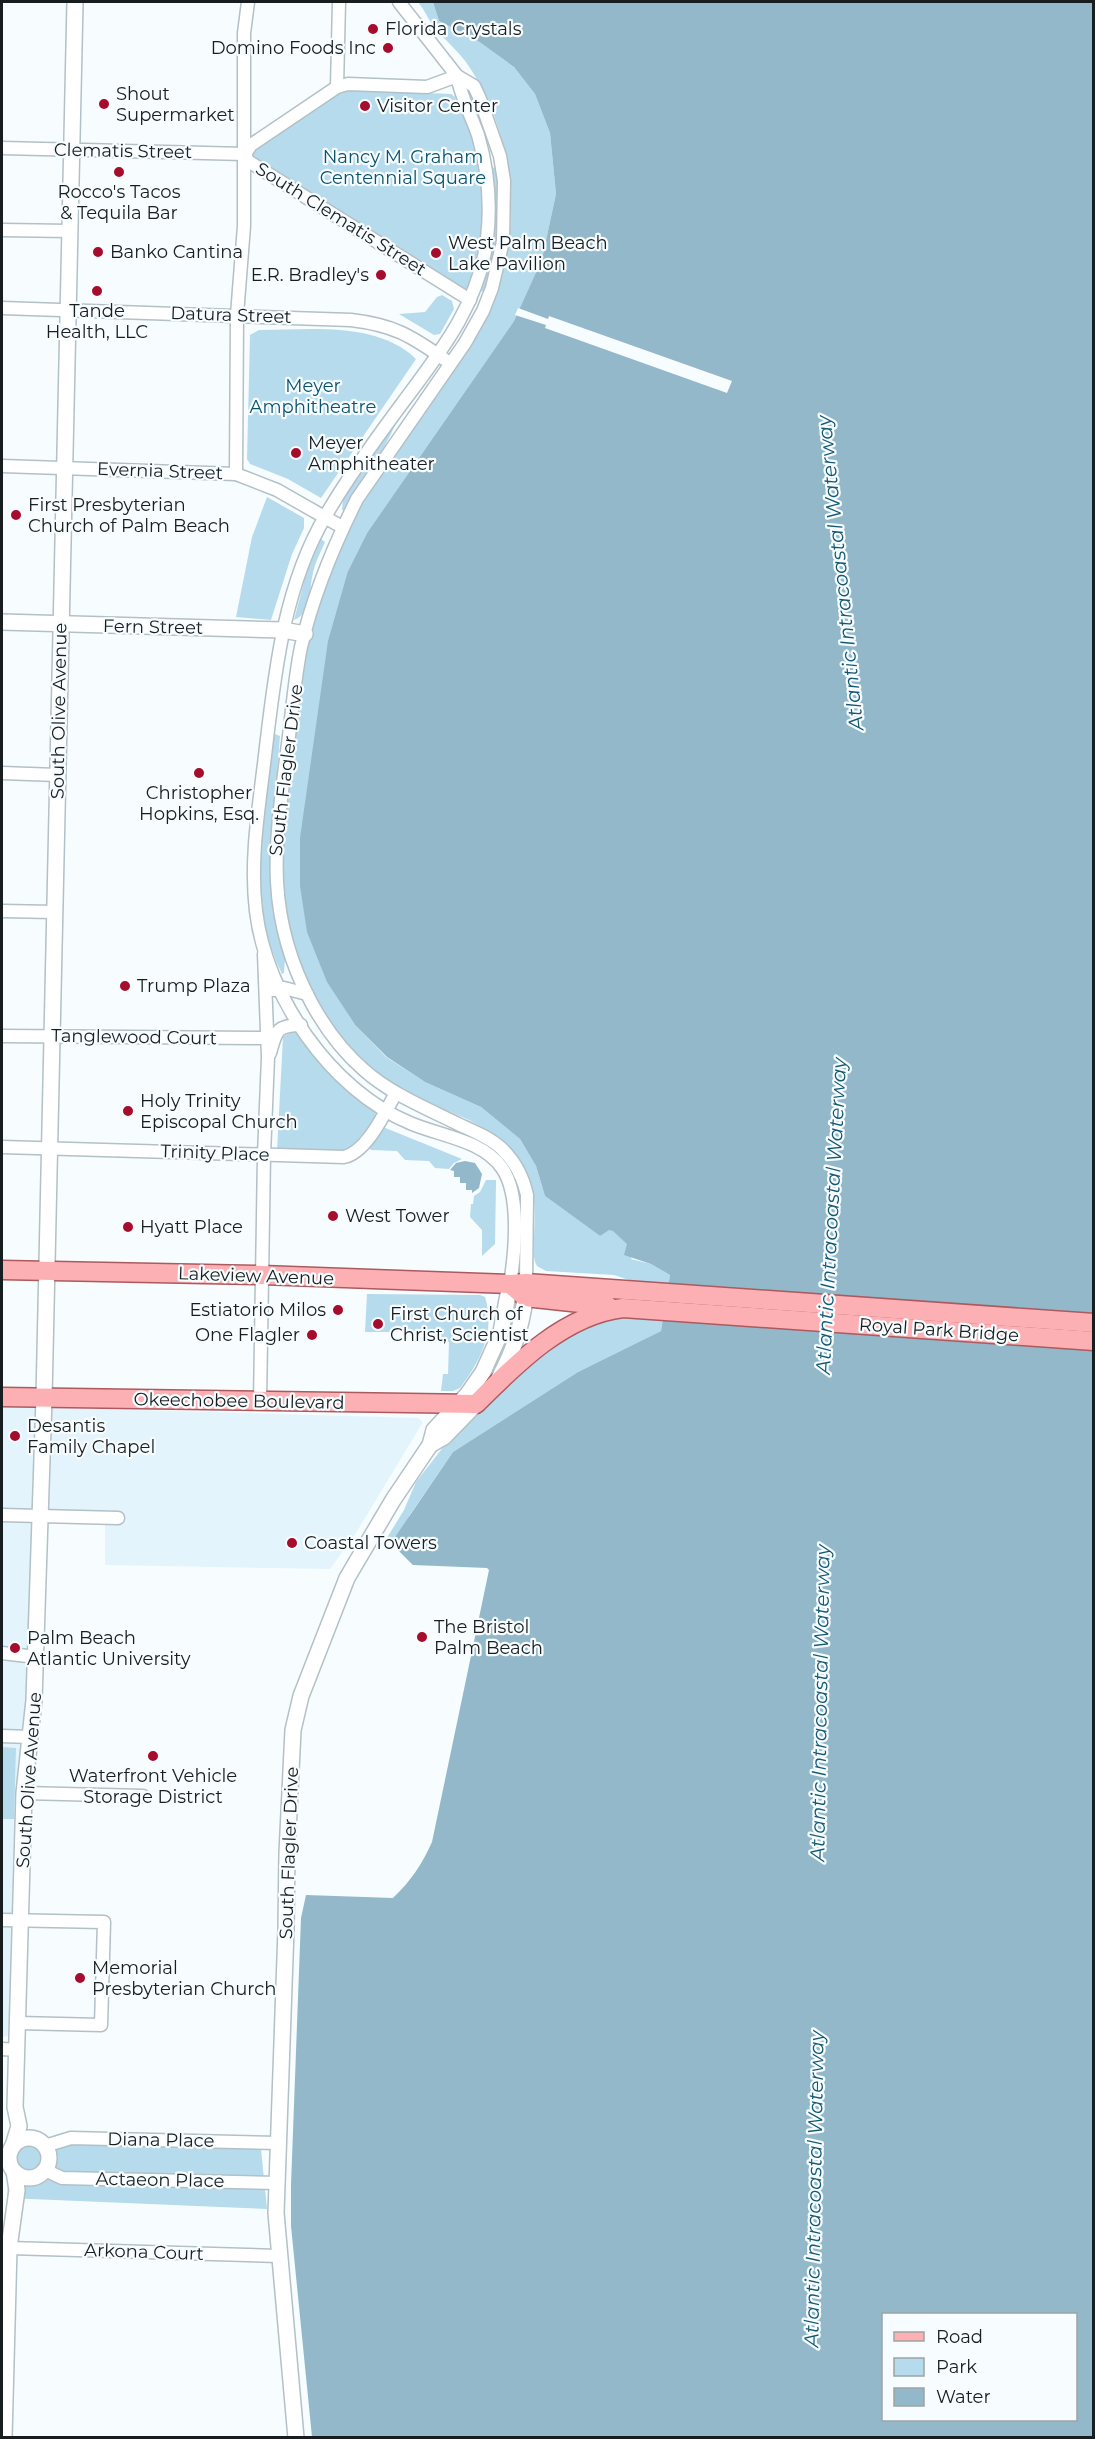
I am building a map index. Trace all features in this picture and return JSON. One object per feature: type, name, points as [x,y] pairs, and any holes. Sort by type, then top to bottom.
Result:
[{"type":"main road","name":"Lakeview Avenue","points":[[2,1270],[262,1275],[521,1288],[642,1300]]},
{"type":"main road","name":"Lakeview Avenue","points":[[521,1288],[623,1308]]},
{"type":"main road","points":[[494,1386],[564,1327],[592,1314],[623,1308],[642,1300]]},
{"type":"main road","name":"Royal Park Bridge","points":[[642,1300],[1094,1323]]},
{"type":"main road","name":"Royal Park Bridge","points":[[642,1300],[1094,1341]]},
{"type":"main road","name":"South Flagler Drive","points":[[467,1405],[494,1386]]},
{"type":"main road","name":"Okeechobee Boulevard","points":[[2,1397],[467,1405]]},
{"type":"street","name":"South Olive Avenue","points":[[13,2146],[19,2126],[15,2107],[24,1793],[36,1657],[44,1398],[75,2]]},
{"type":"street","points":[[236,474],[237,315],[244,226],[246,107],[243,92],[244,33],[248,2]]},
{"type":"street","points":[[337,87],[339,2]]},
{"type":"street","points":[[245,154],[251,145],[337,87],[348,84],[427,87],[457,76],[399,2]]},
{"type":"street","name":"South Flagler Drive","points":[[457,76],[474,86],[497,144],[504,181],[503,231],[499,263],[483,311],[465,343],[357,499],[342,527],[319,586],[305,633],[290,733],[276,854],[278,908],[291,958],[325,1026],[363,1070],[396,1093],[485,1137],[502,1149],[516,1166],[524,1181],[527,1195],[521,1288],[513,1350],[494,1386]]},
{"type":"street","name":"South Flagler Drive","points":[[296,2438],[278,2256],[277,2183],[287,1853],[295,1720],[301,1696],[347,1578],[402,1485],[430,1445],[444,1437],[467,1405],[474,1385],[492,1353],[504,1318],[521,1288],[513,1264],[514,1200],[509,1180],[503,1169],[486,1152],[408,1123],[386,1111],[341,1077],[300,1025],[279,988],[264,949],[256,915],[253,862],[265,752],[283,630],[306,553],[325,516],[439,355],[470,300],[483,258],[488,220],[488,182],[482,149],[460,94],[457,76]]},
{"type":"street","name":"Clematis Street","points":[[2,148],[245,154]]},
{"type":"street","name":"South Clematis Street","points":[[245,154],[248,161],[470,300]]},
{"type":"street","points":[[2,230],[70,231]]},
{"type":"street","name":"Datura Street","points":[[2,308],[237,315],[379,323],[419,341],[450,363]]},
{"type":"street","name":"Evernia Street","points":[[2,466],[236,474],[277,490],[342,527]]},
{"type":"street","name":"Fern Street","points":[[2,622],[283,630],[305,633]]},
{"type":"street","points":[[2,773],[57,775]]},
{"type":"street","points":[[2,911],[54,912]]},
{"type":"street","points":[[260,1402],[268,1058],[264,949]]},
{"type":"street","points":[[279,988],[289,970],[291,958]]},
{"type":"street","points":[[265,993],[279,988],[307,994]]},
{"type":"street","points":[[268,1058],[276,1032],[281,1027],[300,1025]]},
{"type":"street","name":"Tanglewood Court","points":[[2,1036],[266,1038]]},
{"type":"street","name":"Trinity Place","points":[[2,1147],[264,1155],[351,1155],[363,1146],[396,1093]]},
{"type":"street","points":[[2,1515],[118,1518]]},
{"type":"street","points":[[2,1653],[36,1657]]},
{"type":"street","points":[[2,1736],[30,1737]]},
{"type":"street","points":[[24,1793],[143,1796]]},
{"type":"street","points":[[2,1920],[104,1922],[101,2025],[18,2023]]},
{"type":"street","points":[[2,2049],[17,2050]]},
{"type":"street","points":[[17,2190],[38,2174],[49,2158],[40,2143],[19,2126]]},
{"type":"street","name":"Diana Place","points":[[40,2143],[71,2138],[279,2143]]},
{"type":"street","points":[[4,2438],[4,2303],[17,2190],[9,2156],[13,2146],[23,2139],[40,2143]]},
{"type":"street","points":[[14,2171],[25,2178],[38,2174]]},
{"type":"street","name":"Actaeon Place","points":[[38,2174],[62,2178],[277,2183]]},
{"type":"street","name":"Arkona Court","points":[[9,2248],[278,2256]]},
{"type":"shaded area","name":"Palm Beach Atlantic University","points":[[2,1406],[418,1418],[423,1422],[356,1533],[330,1569],[105,1565],[105,1514],[33,1523],[25,1726],[8,2036],[2,2037]]},
{"type":"green space","points":[[418,2],[433,2],[439,21],[478,41],[514,67],[535,94],[550,133],[556,194],[542,259],[514,321],[367,533],[348,571],[356,1026],[386,1057],[425,1082],[481,1107],[520,1139],[536,1166],[545,1196],[600,1236],[613,1222],[637,1242],[631,1259],[651,1264],[670,1275],[661,1331],[578,1372],[453,1452],[409,1516],[408,1536],[413,1565],[391,1543],[385,1541],[404,1510],[416,1482],[448,1441],[534,1363],[574,1332],[589,1324],[654,1306],[653,1283],[635,1282],[614,1275],[546,1271],[537,1266],[534,1260],[534,1196],[529,1176],[518,1157],[508,1145],[481,1126],[398,1087],[355,1052],[331,1023],[303,974],[286,921],[282,884],[284,827],[304,669],[320,598],[342,542],[370,489],[467,350],[487,317],[499,286],[507,254],[511,221],[510,188],[506,156],[497,124],[468,65],[436,29]]},
{"type":"green space","name":"Nancy M. Graham Centennial Square","points":[[354,90],[451,94],[460,103],[476,147],[483,188],[482,229],[468,292],[252,157],[257,147],[339,94]]},
{"type":"green space","points":[[497,167],[499,216],[485,292],[479,290],[491,168]]},
{"type":"green space","points":[[442,295],[452,301],[454,309],[440,334],[434,335],[399,314],[425,312],[437,297]]},
{"type":"green space","name":"Meyer Amphitheatre","points":[[320,329],[362,333],[382,338],[400,347],[416,359],[321,498],[288,479],[250,464],[247,459],[250,335],[259,330]]},
{"type":"green space","points":[[394,422],[396,423],[379,457],[346,510],[342,510],[343,500]]},
{"type":"green space","points":[[267,497],[304,518],[304,528],[292,554],[271,620],[236,617],[252,537]]},
{"type":"green space","points":[[321,539],[325,542],[314,569],[307,606],[300,617],[294,620],[306,574]]},
{"type":"green space","points":[[275,734],[280,736],[271,849],[271,883],[273,914],[285,959],[282,974],[272,951],[266,927],[260,878],[262,829]]},
{"type":"green space","points":[[292,1031],[297,1031],[346,1089],[375,1112],[377,1117],[359,1144],[343,1152],[277,1151],[283,1037]]},
{"type":"green space","points":[[383,1127],[462,1159],[449,1169],[435,1168],[429,1161],[405,1160],[397,1151],[371,1150],[369,1147]]},
{"type":"green space","points":[[486,1180],[496,1180],[495,1244],[482,1256],[482,1230],[470,1217],[474,1196],[480,1192]]},
{"type":"green space","points":[[367,1294],[480,1295],[485,1297],[489,1322],[484,1345],[474,1368],[460,1388],[453,1391],[441,1391],[443,1374],[448,1374],[449,1342],[433,1338],[429,1332],[365,1332]]},
{"type":"green space","points":[[2,1747],[16,1748],[14,1819],[2,1819]]},
{"type":"green space","points":[[12,2132],[74,2144],[261,2149],[267,2209],[7,2198]]},
{"type":"water","name":"Atlantic Intracoastal Waterway","points":[[433,2],[1093,2],[1093,2437],[312,2437],[291,2226],[301,1918],[306,1895],[393,1898],[411,1879],[424,1858],[432,1842],[489,1570],[487,1568],[413,1565],[391,1543],[453,1452],[578,1372],[661,1331],[670,1275],[651,1264],[624,1255],[627,1244],[613,1231],[609,1230],[600,1236],[545,1196],[536,1166],[520,1139],[481,1107],[425,1082],[387,1057],[356,1026],[327,982],[307,932],[300,886],[300,838],[328,641],[348,571],[367,533],[514,321],[542,259],[556,194],[550,133],[535,94],[514,67],[478,41],[439,21]]},
{"type":"water","points":[[465,1161],[475,1163],[482,1174],[479,1188],[472,1193],[472,1190],[466,1190],[466,1183],[460,1183],[460,1177],[454,1177],[454,1171],[450,1170],[456,1163]]},
{"type":"pier","points":[[518,308],[548,319],[549,316],[732,381],[727,393],[545,328],[546,325],[515,315]]},
{"type":"place","name":"Florida Crystals","points":[[373,29]]},
{"type":"place","name":"Domino Foods Inc","points":[[388,48]]},
{"type":"place","name":"Shout Supermarket","points":[[104,104]]},
{"type":"place","name":"Visitor Center","points":[[365,106]]},
{"type":"place","name":"Rocco's Tacos & Tequila Bar","points":[[119,172]]},
{"type":"place","name":"Banko Cantina","points":[[98,252]]},
{"type":"place","name":"West Palm Beach Lake Pavilion","points":[[436,253]]},
{"type":"place","name":"E.R. Bradley's","points":[[381,275]]},
{"type":"place","name":"Tande Health, LLC","points":[[97,291]]},
{"type":"place","name":"Meyer Amphitheater","points":[[296,453]]},
{"type":"place","name":"First Presbyterian Church of Palm Beach","points":[[16,515]]},
{"type":"place","name":"Christopher Hopkins, Esq.","points":[[199,773]]},
{"type":"place","name":"Trump Plaza","points":[[125,986]]},
{"type":"place","name":"Holy Trinity Episcopal Church","points":[[128,1111]]},
{"type":"place","name":"West Tower","points":[[333,1216]]},
{"type":"place","name":"Hyatt Place","points":[[128,1227]]},
{"type":"place","name":"Estiatorio Milos","points":[[338,1310]]},
{"type":"place","name":"First Church of Christ, Scientist","points":[[378,1324]]},
{"type":"place","name":"One Flagler","points":[[312,1335]]},
{"type":"place","name":"Desantis Family Chapel","points":[[15,1436]]},
{"type":"place","name":"Coastal Towers","points":[[292,1543]]},
{"type":"place","name":"The Bristol Palm Beach","points":[[422,1637]]},
{"type":"place","name":"Palm Beach Atlantic University","points":[[15,1648]]},
{"type":"place","name":"Waterfront Vehicle Storage District","points":[[153,1756]]},
{"type":"place","name":"Memorial Presbyterian Church","points":[[80,1978]]}]
